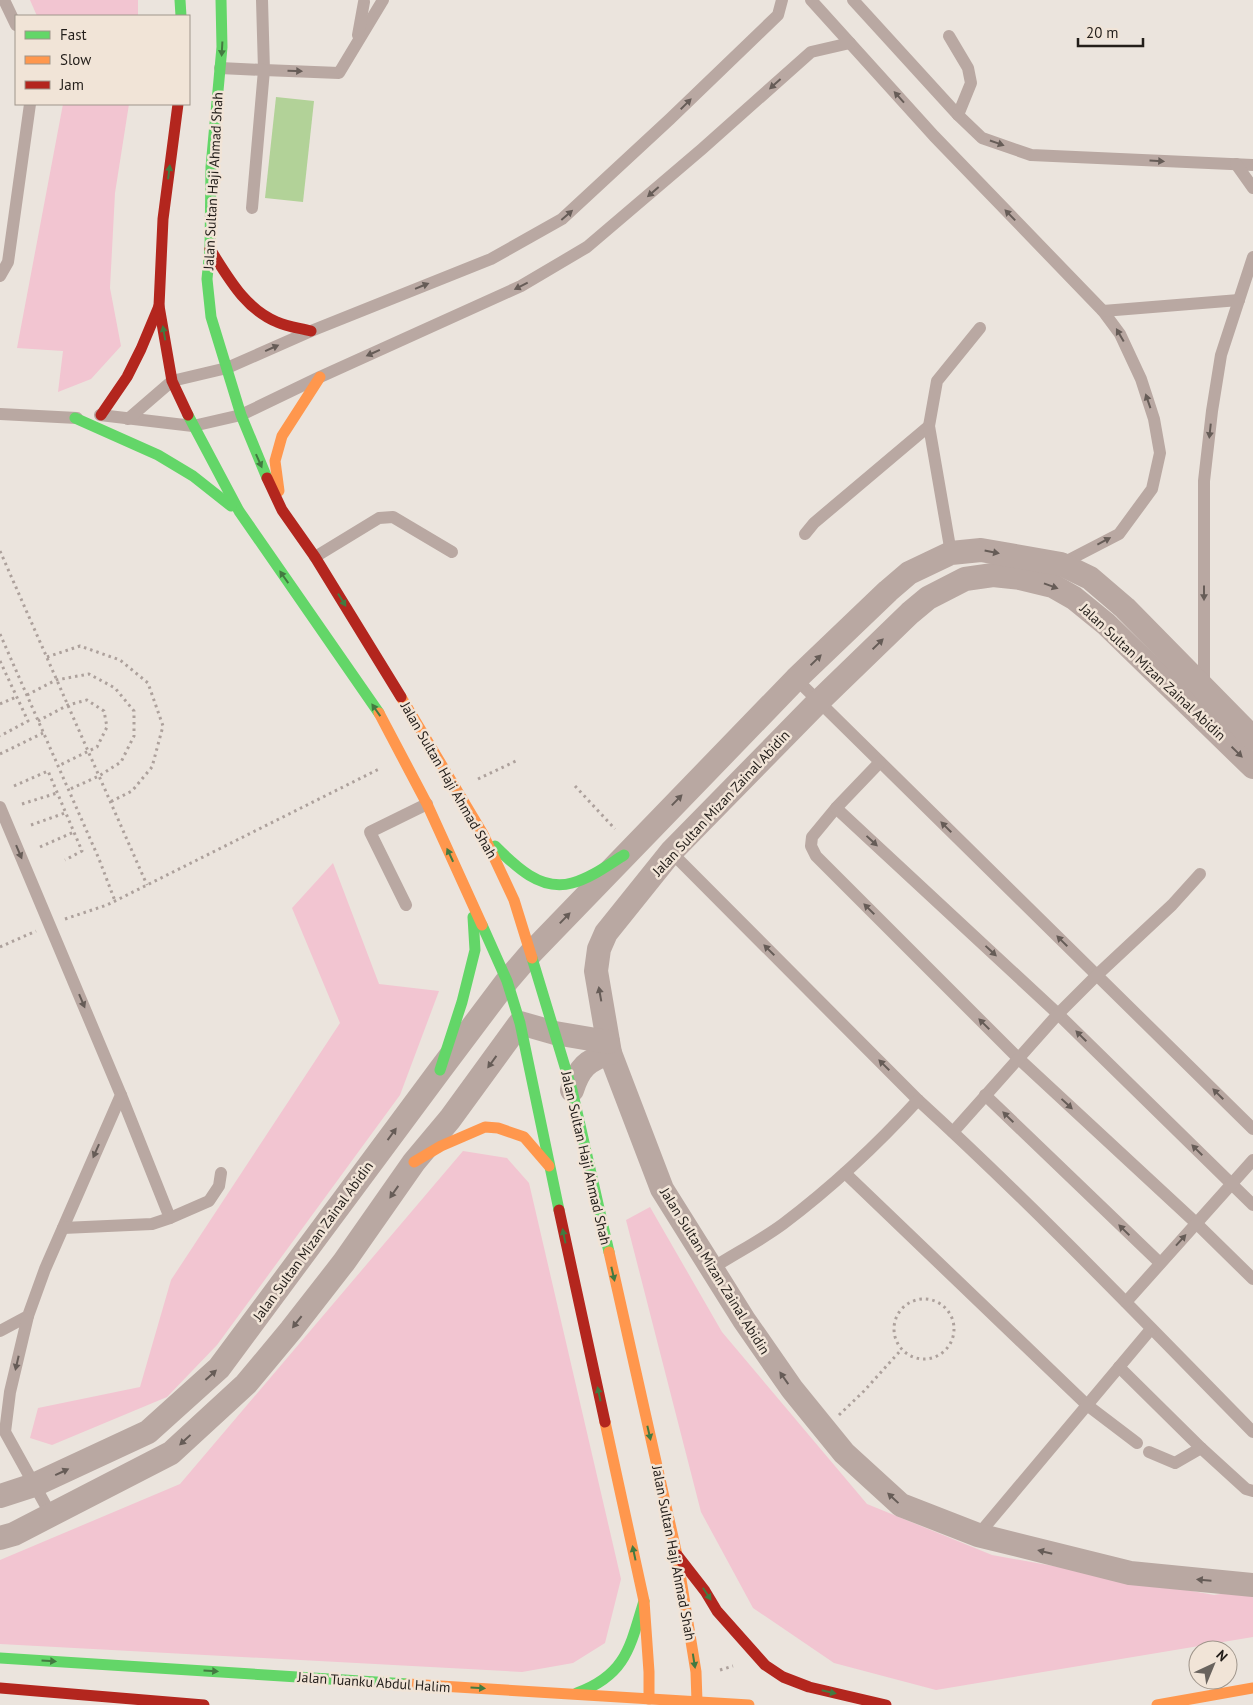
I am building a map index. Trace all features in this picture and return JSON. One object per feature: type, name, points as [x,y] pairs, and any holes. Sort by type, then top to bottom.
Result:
[{"type":"street","points":[[180,0],[181,15]]},
{"type":"street","name":"Jalan Sultan Haji Ahmad Shah","points":[[221,0],[222,47],[211,167],[210,249],[207,280],[211,317],[241,415],[258,459],[282,510],[315,557],[483,834],[514,900],[572,1090],[677,1556],[696,1672],[697,1704]]},
{"type":"street","points":[[172,105],[175,122]]},
{"type":"street","name":"Jalan Sultan Haji Ahmad Shah","points":[[178,105],[163,219],[159,306],[172,382],[238,511],[382,718],[427,804],[507,981],[520,1023],[644,1601],[650,1672],[650,1702]]},
{"type":"street","points":[[210,249],[235,289],[256,310],[278,322],[311,331]]},
{"type":"street","points":[[101,415],[127,377],[159,306]]},
{"type":"street","points":[[282,510],[275,461],[282,436],[320,377]]},
{"type":"street","points":[[75,418],[158,456],[193,476],[238,511]]},
{"type":"street","name":"Jalan Sultan Mizan Zainal Abidin","points":[[0,1496],[34,1485],[148,1432],[219,1368],[440,1070],[507,981],[531,953],[796,679],[909,573],[952,553],[981,550],[1061,564],[1090,578],[1125,608],[1253,738]]},
{"type":"street","name":"Jalan Sultan Mizan Zainal Abidin","points":[[1253,767],[1106,624],[1074,598],[1053,586],[1020,578],[993,575],[965,579],[928,598],[818,702],[670,852],[606,933],[600,949],[596,972],[609,1048],[662,1189],[744,1320],[792,1389],[844,1453],[901,1506],[978,1534],[1130,1573],[1253,1585]]},
{"type":"street","points":[[483,834],[521,871],[537,880],[557,885],[577,880],[624,855]]},
{"type":"street","points":[[440,1070],[462,1002],[475,950],[471,899]]},
{"type":"street","points":[[0,1538],[14,1534],[171,1453],[246,1384],[344,1262],[414,1162],[450,1119],[520,1023],[609,1048]]},
{"type":"street","points":[[572,1090],[577,1075],[585,1065],[609,1048]]},
{"type":"street","points":[[414,1162],[441,1146],[485,1127],[498,1128],[524,1137],[550,1167]]},
{"type":"street","points":[[677,1556],[705,1591],[717,1611],[765,1665],[783,1677],[809,1688],[886,1705]]},
{"type":"street","points":[[577,1693],[599,1685],[619,1669],[629,1650],[644,1601]]},
{"type":"street","name":"Jalan Tuanku Abdul Halim","points":[[0,1658],[577,1693],[650,1702],[749,1705]]},
{"type":"street","points":[[0,1688],[204,1705]]},
{"type":"street","points":[[1157,1705],[1253,1688]]},
{"type":"street","points":[[514,1690],[538,1705]]},
{"type":"lane","points":[[4,0],[15,23]]},
{"type":"lane","points":[[252,208],[264,70],[262,0]]},
{"type":"lane","points":[[220,68],[339,72],[383,0]]},
{"type":"lane","points":[[128,419],[172,382],[227,368],[311,331],[491,259],[562,219],[778,15],[782,0]]},
{"type":"lane","points":[[811,0],[934,136],[1103,311],[1120,334],[1140,379],[1154,419],[1160,453],[1152,489],[1118,534],[1061,564]]},
{"type":"lane","points":[[853,0],[958,115],[982,138],[1031,155],[1253,165]]},
{"type":"lane","points":[[356,44],[364,2]]},
{"type":"lane","points":[[949,36],[968,68],[971,83],[958,115]]},
{"type":"lane","points":[[0,414],[75,418],[101,415],[193,426],[241,415],[521,286],[587,247],[695,155],[811,52],[850,43]]},
{"type":"lane","points":[[0,276],[8,262],[30,105]]},
{"type":"lane","points":[[1236,164],[1253,188]]},
{"type":"lane","points":[[1204,690],[1204,481],[1221,355],[1253,258]]},
{"type":"lane","points":[[1103,311],[1239,300]]},
{"type":"lane","points":[[952,553],[929,426],[937,381],[980,328]]},
{"type":"lane","points":[[805,534],[814,523],[929,426]]},
{"type":"lane","points":[[315,557],[379,518],[393,517],[452,552]]},
{"type":"lane","points":[[796,679],[1253,1129]]},
{"type":"lane","points":[[880,762],[836,808],[812,837],[811,846],[816,856],[1019,1058],[1196,1223],[1253,1279]]},
{"type":"lane","points":[[406,905],[370,832],[427,804]]},
{"type":"lane","points":[[0,807],[121,1095],[170,1218]]},
{"type":"lane","points":[[836,808],[1058,1014],[1253,1205]]},
{"type":"lane","points":[[670,852],[918,1100],[1126,1302],[1253,1432]]},
{"type":"lane","points":[[953,1132],[1058,1014],[1172,905],[1200,874]]},
{"type":"lane","points":[[51,1515],[5,1432],[10,1392],[28,1316],[45,1269],[121,1095]]},
{"type":"lane","points":[[985,1095],[1160,1263]]},
{"type":"lane","points":[[711,1269],[782,1225],[845,1173],[918,1100]]},
{"type":"lane","points":[[1126,1302],[1253,1160]]},
{"type":"lane","points":[[63,1228],[152,1224],[170,1218],[209,1202],[219,1186],[221,1173]]},
{"type":"lane","points":[[845,1173],[1087,1404],[1137,1443]]},
{"type":"lane","points":[[0,1331],[28,1316]]},
{"type":"lane","points":[[978,1534],[1152,1329]]},
{"type":"lane","points":[[1119,1367],[1200,1448],[1246,1489],[1253,1491]]},
{"type":"lane","points":[[1149,1452],[1175,1463],[1200,1448]]},
{"type":"path","points":[[0,551],[147,885]]},
{"type":"path","points":[[0,634],[99,859],[115,900]]},
{"type":"path","points":[[47,657],[80,646],[120,660],[148,683],[163,726],[152,767],[132,792],[110,802]]},
{"type":"path","points":[[0,661],[28,722],[0,736]]},
{"type":"path","points":[[0,676],[6,674]]},
{"type":"path","points":[[27,695],[56,680],[89,674],[115,688],[134,711],[134,736],[120,762],[99,776],[68,790]]},
{"type":"path","points":[[0,704],[16,696]]},
{"type":"path","points":[[38,721],[68,705],[87,700],[104,711],[107,727],[97,746],[58,766]]},
{"type":"path","points":[[0,754],[43,733]]},
{"type":"path","points":[[472,782],[518,760]]},
{"type":"path","points":[[107,905],[383,767]]},
{"type":"path","points":[[14,786],[48,771],[82,851],[65,860]]},
{"type":"path","points":[[575,786],[615,829]]},
{"type":"path","points":[[22,804],[57,792]]},
{"type":"path","points":[[31,825],[66,813]]},
{"type":"path","points":[[40,847],[74,832]]},
{"type":"path","points":[[916,1299],[927,1299],[937,1302],[946,1308],[952,1316],[954,1336],[945,1352],[928,1360],[909,1356],[902,1350],[896,1341],[893,1331],[894,1320],[899,1311],[916,1299]]},
{"type":"path","points":[[849,1406],[902,1350]]},
{"type":"shaded area","points":[[30,0],[138,0],[138,15],[37,15]]},
{"type":"shaded area","points":[[276,97],[314,101],[303,202],[265,198]]},
{"type":"shaded area","points":[[63,105],[129,105],[115,193],[110,288],[121,346],[91,379],[58,392],[63,351],[17,348]]},
{"type":"shaded area","points":[[333,863],[379,984],[439,991],[400,1095],[217,1345],[167,1397],[52,1445],[30,1438],[38,1408],[140,1387],[171,1280],[340,1023],[292,908]]},
{"type":"shaded area","points":[[463,1151],[507,1158],[529,1183],[621,1579],[605,1643],[573,1663],[522,1672],[0,1644],[0,1560],[180,1484]]},
{"type":"shaded area","points":[[650,1207],[722,1332],[867,1504],[992,1555],[1214,1595],[1253,1589],[1253,1637],[1235,1640],[1188,1640],[1188,1648],[936,1690],[834,1663],[753,1608],[701,1512],[626,1220]]},
{"type":"traffic: fast","points":[[180,0],[181,15]]},
{"type":"traffic: fast","points":[[221,0],[222,47],[211,167],[210,249],[207,279],[211,317],[241,415],[267,478]]},
{"type":"traffic: fast","points":[[188,415],[239,511],[379,713]]},
{"type":"traffic: fast","points":[[75,418],[158,455],[193,476],[231,506]]},
{"type":"traffic: fast","points":[[495,846],[520,869],[539,881],[561,885],[586,878],[624,855]]},
{"type":"traffic: fast","points":[[440,1070],[462,1002],[475,950],[473,917]]},
{"type":"traffic: fast","points":[[482,925],[507,981],[520,1023],[559,1210]]},
{"type":"traffic: fast","points":[[532,958],[572,1090],[609,1252]]},
{"type":"traffic: fast","points":[[577,1693],[606,1678],[616,1668],[630,1646],[644,1601]]},
{"type":"traffic: fast","points":[[0,1658],[408,1684]]},
{"type":"traffic: slow","points":[[279,491],[275,461],[282,436],[320,377]]},
{"type":"traffic: slow","points":[[401,697],[483,834],[514,900],[532,958]]},
{"type":"traffic: slow","points":[[379,713],[427,804],[482,925]]},
{"type":"traffic: slow","points":[[414,1162],[441,1146],[485,1127],[498,1128],[524,1137],[549,1166]]},
{"type":"traffic: slow","points":[[609,1252],[677,1555],[696,1672],[697,1702]]},
{"type":"traffic: slow","points":[[605,1422],[644,1601],[649,1699]]},
{"type":"traffic: slow","points":[[408,1684],[749,1705]]},
{"type":"traffic: slow","points":[[1157,1705],[1253,1688]]},
{"type":"traffic: jam","points":[[178,105],[163,219],[159,306],[172,381],[188,415]]},
{"type":"traffic: jam","points":[[210,249],[246,301],[266,316],[281,324],[311,331]]},
{"type":"traffic: jam","points":[[101,415],[127,377],[159,306]]},
{"type":"traffic: jam","points":[[267,478],[282,510],[315,557],[401,697]]},
{"type":"traffic: jam","points":[[559,1210],[605,1422]]},
{"type":"traffic: jam","points":[[677,1555],[705,1591],[717,1611],[765,1665],[783,1677],[809,1687],[886,1705]]},
{"type":"traffic: jam","points":[[0,1688],[204,1705]]}]
